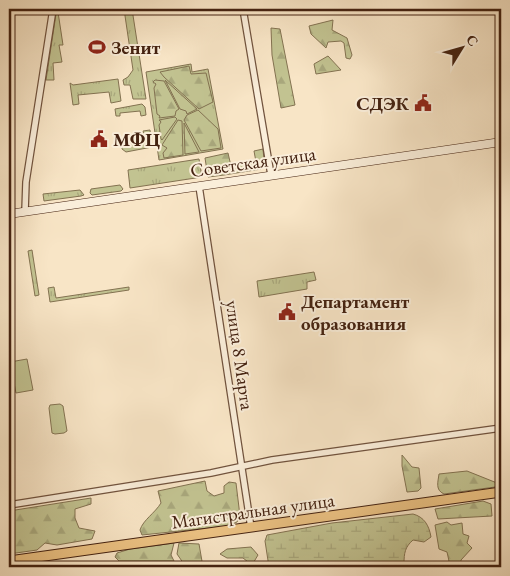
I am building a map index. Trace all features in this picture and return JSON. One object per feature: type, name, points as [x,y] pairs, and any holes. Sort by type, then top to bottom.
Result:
[{"type":"main road","name":"Советская улица","points":[[9,214],[501,142]]},
{"type":"main road","name":"Магистральная улица","points":[[9,561],[501,492]]},
{"type":"street","points":[[25,211],[26,182],[53,9]]},
{"type":"street","points":[[243,9],[271,175]]},
{"type":"street","name":"улица 8 Марта","points":[[199,186],[251,528]]},
{"type":"street","points":[[9,506],[242,467],[272,460],[501,428]]},
{"type":"green space","points":[[124,9],[132,9],[146,99],[133,99],[130,85],[124,85],[123,80],[133,70]]},
{"type":"green space","points":[[58,12],[63,45],[59,45],[62,62],[53,63],[54,80],[46,80],[56,14]]},
{"type":"green space","points":[[333,20],[332,30],[347,38],[352,55],[350,59],[346,58],[344,43],[341,41],[328,42],[326,48],[311,34],[309,26]]},
{"type":"green space","points":[[271,28],[280,29],[295,105],[281,108],[272,55]]},
{"type":"green space","points":[[328,56],[341,70],[316,74],[314,64]]},
{"type":"green space","points":[[191,64],[192,72],[208,69],[223,149],[159,160],[146,72]]},
{"type":"green space","points":[[189,66],[191,74],[206,73],[213,102],[199,109],[160,72]]},
{"type":"green space","points":[[118,79],[121,101],[111,103],[109,92],[78,95],[79,104],[73,105],[70,83],[73,85]]},
{"type":"green space","points":[[155,80],[164,81],[179,109],[176,111],[175,116],[159,118],[154,88],[156,84],[153,82]]},
{"type":"green space","points":[[165,80],[197,109],[187,114],[186,111],[180,109]]},
{"type":"green space","points":[[142,104],[145,107],[146,115],[141,116],[140,111],[120,113],[120,116],[116,116],[115,109]]},
{"type":"green space","points":[[198,110],[218,129],[221,148],[201,151],[184,120],[187,115]]},
{"type":"green space","points":[[175,117],[177,119],[162,140],[159,125],[161,122],[159,120]]},
{"type":"green space","points":[[178,120],[182,121],[183,155],[164,158],[163,153],[167,148],[162,145]]},
{"type":"green space","points":[[184,123],[199,152],[185,154]]},
{"type":"green space","points":[[150,130],[152,147],[126,152],[122,149],[121,142],[125,141],[126,145],[145,141],[143,131]]},
{"type":"green space","points":[[263,149],[264,160],[261,169],[224,175],[231,166],[256,162],[254,151]]},
{"type":"green space","points":[[228,153],[231,166],[224,175],[208,177],[205,158]]},
{"type":"green space","points":[[199,159],[202,177],[130,188],[128,170]]},
{"type":"green space","points":[[120,185],[123,189],[121,191],[92,195],[90,193],[91,189]]},
{"type":"green space","points":[[80,190],[84,195],[44,201],[43,194]]},
{"type":"green space","points":[[32,250],[39,295],[35,296],[28,251]]},
{"type":"green space","points":[[314,272],[316,280],[307,282],[307,289],[259,297],[257,281]]},
{"type":"green space","points":[[54,287],[56,298],[129,287],[129,290],[50,302],[48,288]]},
{"type":"green space","points":[[27,359],[33,390],[16,393],[10,362]]},
{"type":"green space","points":[[60,404],[63,406],[67,431],[55,434],[52,433],[49,408],[50,405]]},
{"type":"green space","points":[[402,455],[412,467],[419,468],[421,488],[418,491],[407,492]]},
{"type":"green space","points":[[467,471],[497,483],[495,487],[444,494],[439,490],[439,474]]},
{"type":"green space","points":[[205,481],[207,491],[214,496],[224,493],[224,486],[229,482],[236,483],[240,516],[237,522],[228,526],[142,535],[140,530],[142,526],[161,503],[158,491]]},
{"type":"green space","points":[[91,498],[91,504],[75,509],[75,518],[79,528],[95,531],[92,539],[57,545],[45,543],[37,550],[9,554],[9,511]]},
{"type":"green space","points":[[483,501],[491,504],[492,516],[438,519],[435,509]]},
{"type":"green space","points":[[413,514],[425,522],[431,537],[424,542],[413,540],[408,545],[404,564],[408,567],[269,567],[265,541],[267,535],[332,523]]},
{"type":"green space","points":[[447,522],[451,525],[462,523],[463,534],[469,536],[467,543],[472,548],[461,560],[461,567],[440,566],[449,561],[447,552],[439,549],[435,525]]},
{"type":"green space","points":[[174,543],[171,555],[174,561],[119,561],[115,557],[117,553],[130,549]]},
{"type":"green space","points":[[179,543],[199,544],[203,567],[186,567],[177,554]]},
{"type":"green space","points":[[251,547],[258,555],[252,565],[243,558],[227,558],[220,554],[227,549]]},
{"type":"place","name":"Зенит","points":[[97,47]]},
{"type":"place","name":"СДЭК","points":[[423,103]]},
{"type":"place","name":"МФЦ","points":[[99,139]]},
{"type":"place","name":"Департамент образования","points":[[287,312]]}]
